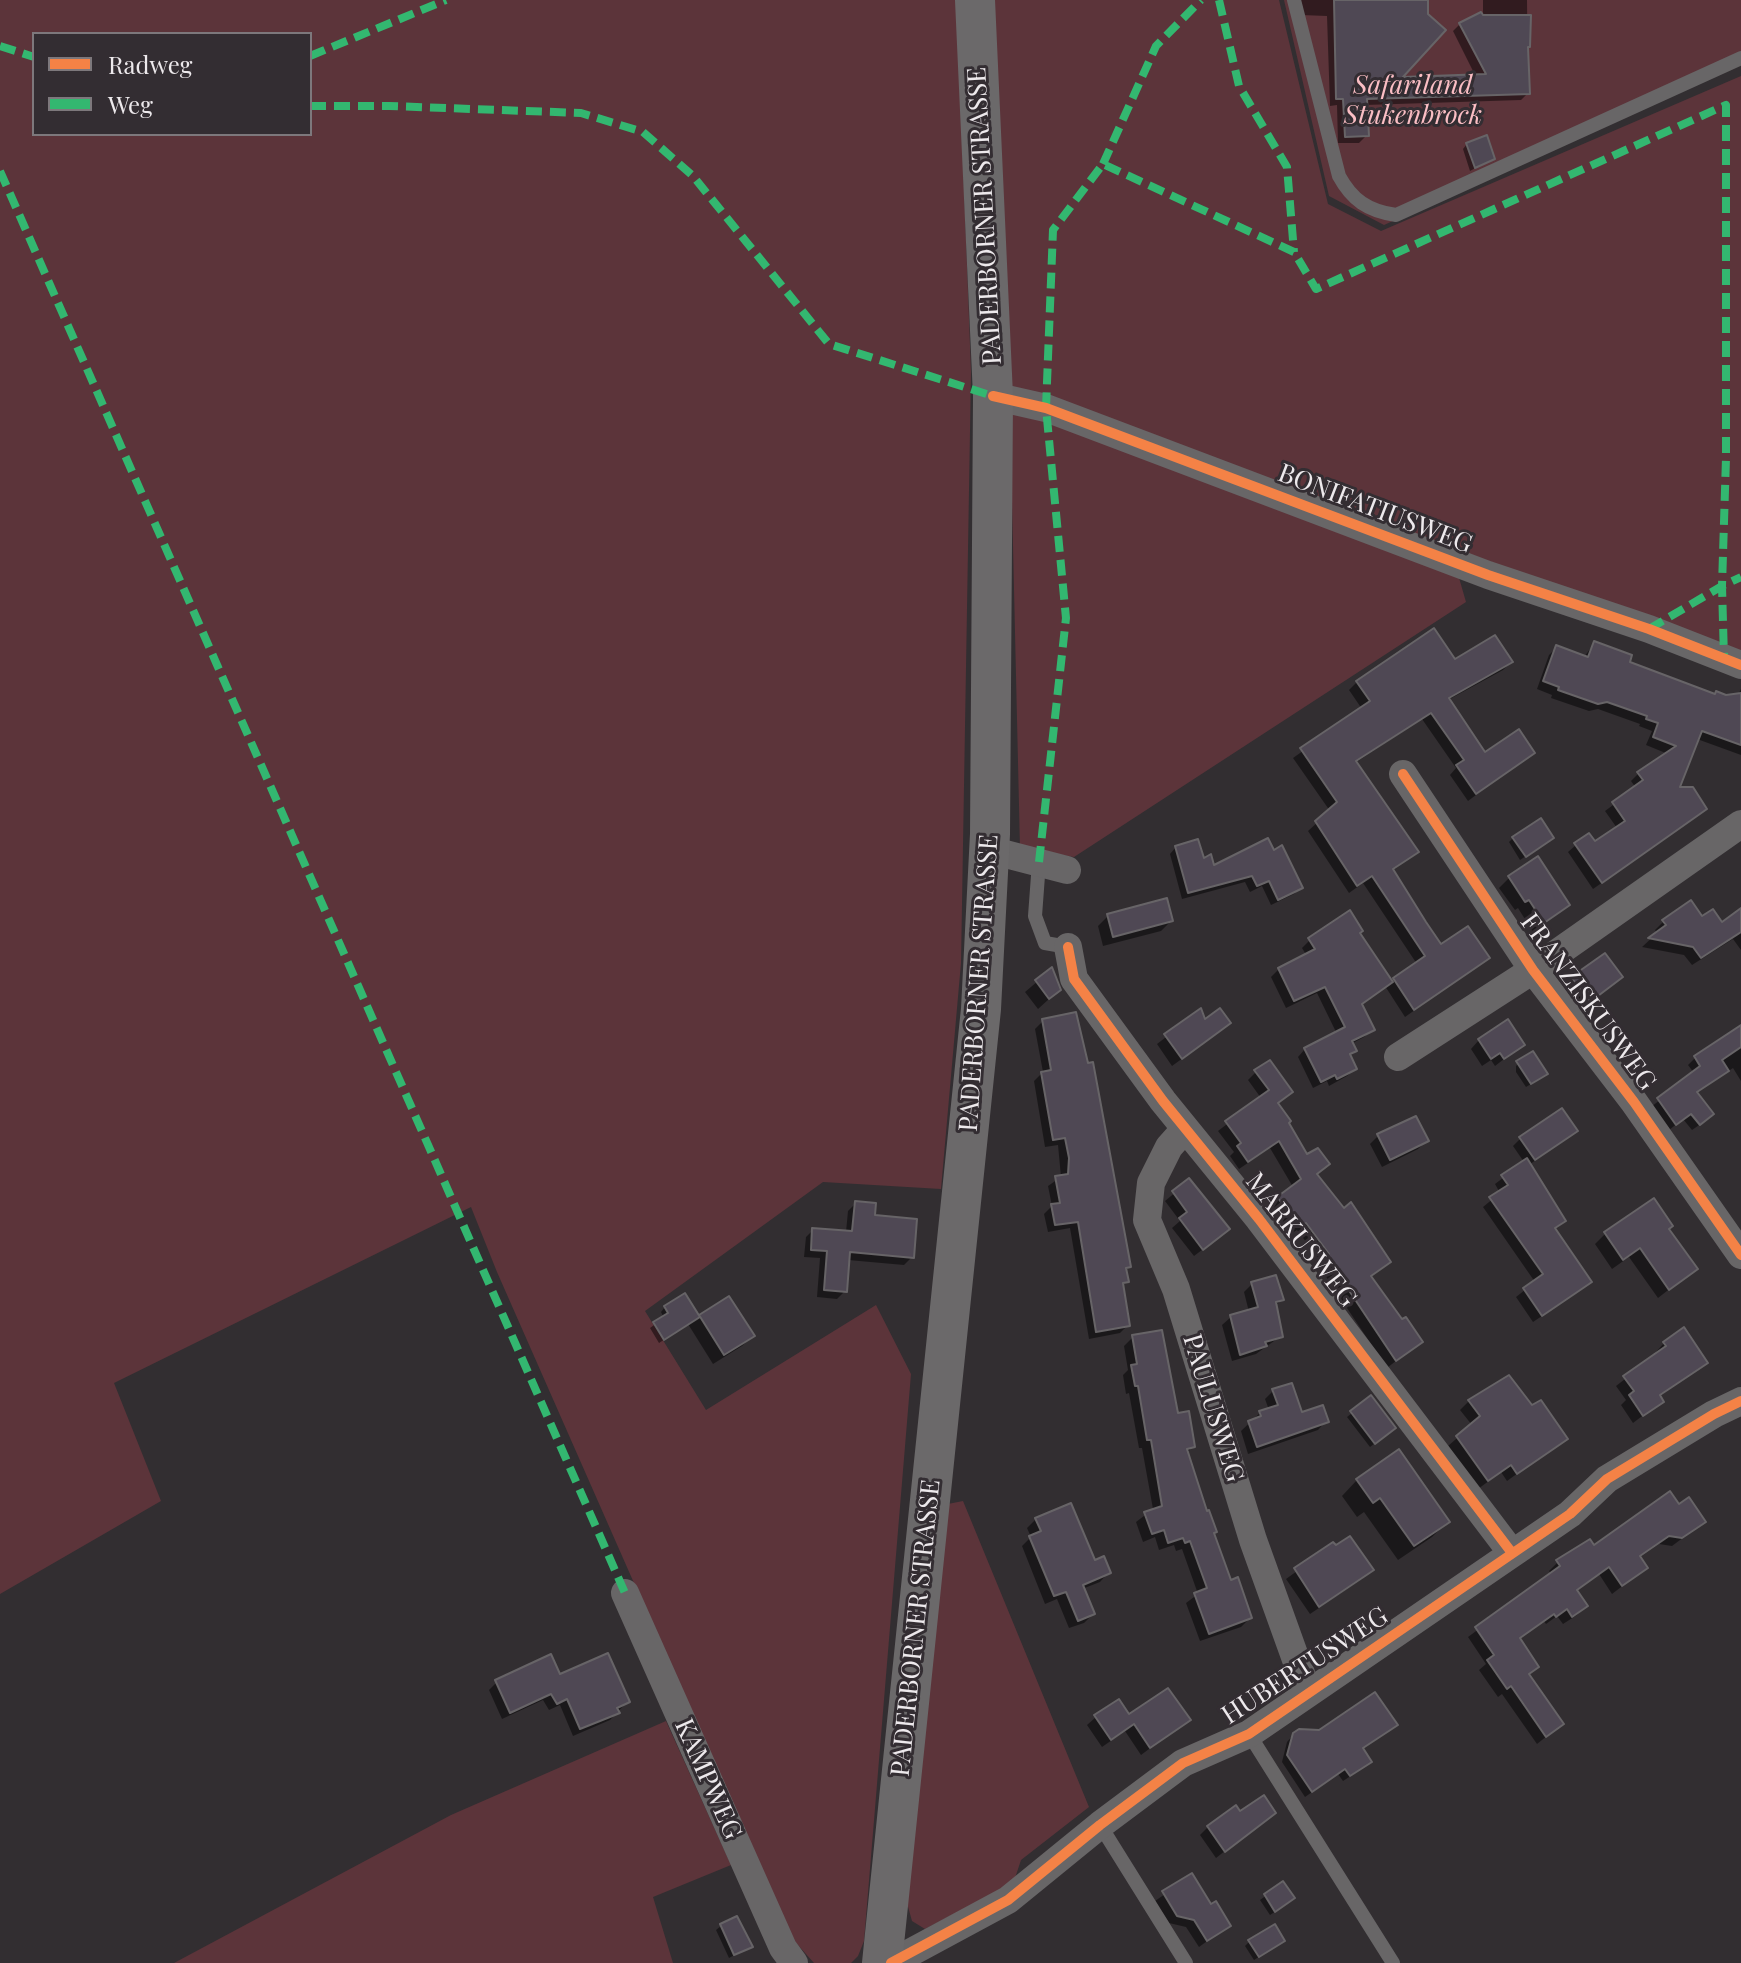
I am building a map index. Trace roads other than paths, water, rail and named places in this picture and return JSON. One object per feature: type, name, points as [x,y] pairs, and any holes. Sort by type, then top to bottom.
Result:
[{"type":"main road","name":"PADERBORNER STRASSE","points":[[882,1963],[981,1009],[990,850],[993,396],[975,0]]},
{"type":"street","name":"BONIFATIUSWEG","points":[[993,396],[1046,408],[1488,575],[1649,629],[1741,665]]},
{"type":"street","name":"FRANZISKUSWEG","points":[[1403,774],[1533,970],[1634,1102],[1741,1255]]},
{"type":"street","points":[[1398,1057],[1533,970],[1741,824]]},
{"type":"street","points":[[990,850],[1067,870]]},
{"type":"street","name":"MARKUSWEG","points":[[1068,947],[1074,979],[1185,1129],[1259,1219],[1512,1553]]},
{"type":"street","name":"PAULUSWEG","points":[[1185,1129],[1169,1147],[1151,1183],[1147,1220],[1176,1289],[1253,1540],[1308,1693]]},
{"type":"street","name":"HUBERTUSWEG","points":[[891,1963],[1008,1900],[1183,1763],[1249,1734],[1570,1514],[1607,1479],[1741,1401]]},
{"type":"street","name":"KAMPWEG","points":[[625,1593],[783,1948],[794,1963]]},
{"type":"lane","points":[[1294,0],[1339,176],[1348,192],[1362,205],[1396,215],[1741,58]]},
{"type":"lane","points":[[1039,862],[1035,916],[1045,943],[1068,947]]},
{"type":"lane","points":[[1249,1734],[1393,1963]]},
{"type":"lane","points":[[1100,1825],[1186,1963]]},
{"type":"park label","name":"Safariland Stukenbrock","points":[[1413,101]]}]
